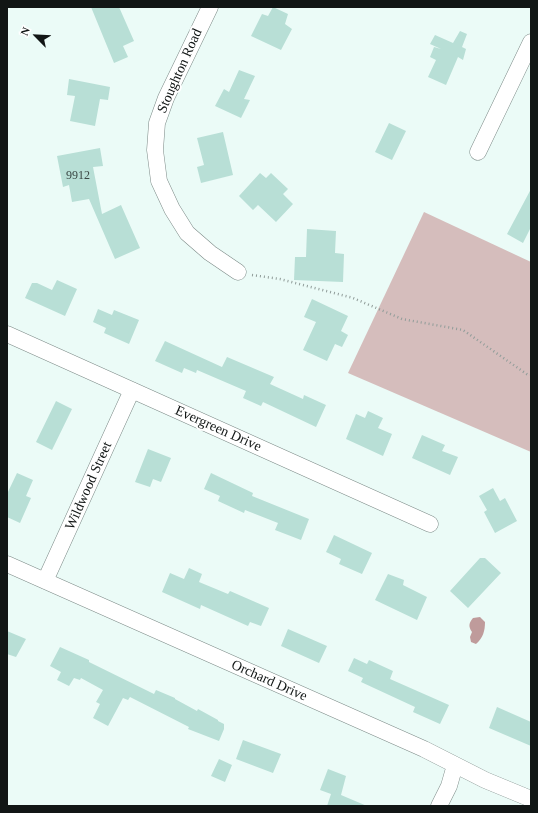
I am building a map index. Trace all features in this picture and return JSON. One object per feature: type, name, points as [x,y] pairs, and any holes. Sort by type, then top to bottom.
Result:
[{"type":"street","name":"Stoughton Road","points":[[210,7],[166,98],[157,123],[155,150],[159,181],[172,209],[187,232],[210,253],[238,272]]},
{"type":"street","points":[[478,152],[531,42]]},
{"type":"street","name":"Evergreen Drive","points":[[7,334],[430,524]]},
{"type":"street","name":"Wildwood Street","points":[[46,581],[132,390]]},
{"type":"street","name":"Orchard Drive","points":[[7,564],[424,749],[485,780],[531,799]]},
{"type":"street","points":[[440,806],[449,786],[455,765]]},
{"type":"path","points":[[238,272],[280,280],[353,298],[402,319],[463,330],[528,375],[531,375]]},
{"type":"shaded area","points":[[424,212],[531,262],[531,452],[348,373]]},
{"type":"shaded area","points":[[480,617],[485,622],[485,628],[482,637],[476,644],[471,642],[470,637],[472,632],[470,625],[473,618]]},
{"type":"building","points":[[91,7],[119,7],[134,41],[123,46],[128,57],[114,63]]},
{"type":"building","points":[[273,7],[288,14],[285,24],[292,29],[281,50],[251,36],[262,14],[268,16]]},
{"type":"building","points":[[460,31],[467,34],[462,47],[466,49],[463,60],[458,57],[446,85],[428,77],[436,60],[430,57],[434,47],[441,49],[430,44],[435,35],[453,43]]},
{"type":"building","points":[[239,70],[255,76],[244,99],[250,100],[241,118],[215,106],[224,89],[229,92]]},
{"type":"building","points":[[69,79],[110,87],[108,100],[100,99],[95,126],[70,121],[75,96],[67,95]]},
{"type":"building","points":[[389,123],[406,131],[392,160],[375,152]]},
{"type":"building","points":[[223,132],[233,175],[201,183],[197,167],[204,165],[197,138]]},
{"type":"building","points":[[100,148],[103,166],[93,167],[102,214],[121,205],[140,248],[115,259],[89,199],[72,202],[69,185],[63,187],[57,156]]},
{"type":"building","points":[[260,173],[266,178],[271,173],[288,189],[283,194],[293,204],[276,222],[258,205],[253,210],[239,196]]},
{"type":"building","points":[[531,189],[531,227],[523,243],[507,234]]},
{"type":"building","points":[[307,229],[336,231],[335,253],[344,254],[343,282],[294,280],[295,257],[306,257]]},
{"type":"building","points":[[57,280],[77,289],[65,316],[25,298],[32,283],[37,283],[52,290]]},
{"type":"building","points":[[312,299],[348,316],[341,331],[348,335],[342,347],[335,344],[327,361],[303,350],[316,322],[304,317]]},
{"type":"building","points":[[98,309],[112,315],[114,310],[139,320],[129,344],[104,333],[106,328],[93,322]]},
{"type":"building","points":[[165,341],[222,367],[227,357],[274,377],[270,384],[303,399],[304,395],[326,405],[316,427],[263,402],[261,406],[243,398],[246,391],[197,370],[196,373],[184,368],[182,373],[155,361]]},
{"type":"building","points":[[56,401],[72,409],[52,450],[36,442]]},
{"type":"building","points":[[368,411],[383,418],[378,428],[392,434],[383,456],[346,439],[356,414],[365,418]]},
{"type":"building","points":[[422,435],[445,445],[442,451],[458,457],[450,475],[412,458]]},
{"type":"building","points":[[148,449],[171,458],[161,482],[153,479],[150,487],[135,482]]},
{"type":"building","points":[[17,473],[33,480],[26,496],[31,498],[20,523],[7,517],[7,494]]},
{"type":"building","points":[[211,473],[253,493],[252,496],[309,519],[301,540],[275,530],[278,523],[245,510],[244,513],[218,501],[220,496],[204,489]]},
{"type":"building","points":[[493,488],[500,501],[505,498],[517,521],[495,533],[484,512],[487,510],[479,496]]},
{"type":"building","points":[[334,535],[372,553],[362,574],[339,564],[341,559],[326,552]]},
{"type":"building","points":[[480,558],[485,558],[501,573],[468,608],[450,591]]},
{"type":"building","points":[[189,568],[202,574],[199,582],[228,594],[230,591],[269,608],[261,626],[250,622],[248,626],[201,605],[200,609],[162,592],[170,573],[184,579]]},
{"type":"building","points":[[388,574],[404,580],[403,585],[427,597],[417,620],[375,600]]},
{"type":"building","points":[[288,629],[327,646],[319,663],[281,646]]},
{"type":"building","points":[[7,631],[26,639],[16,657],[7,654]]},
{"type":"building","points":[[60,647],[89,660],[89,662],[154,694],[156,690],[218,720],[224,724],[224,729],[219,741],[188,729],[189,727],[130,697],[128,700],[123,698],[108,726],[93,718],[100,704],[96,702],[103,690],[81,678],[80,680],[74,678],[69,686],[57,680],[61,672],[50,666]]},
{"type":"building","points":[[354,658],[367,664],[369,660],[393,671],[390,679],[449,705],[440,724],[413,712],[415,707],[361,682],[363,678],[348,671]]},
{"type":"building","points":[[497,707],[531,722],[531,746],[489,728]]},
{"type":"building","points":[[243,740],[281,754],[273,773],[236,759]]},
{"type":"building","points":[[219,759],[232,765],[225,782],[211,776]]},
{"type":"building","points":[[328,769],[346,776],[341,795],[367,806],[327,806],[331,794],[320,790]]}]
